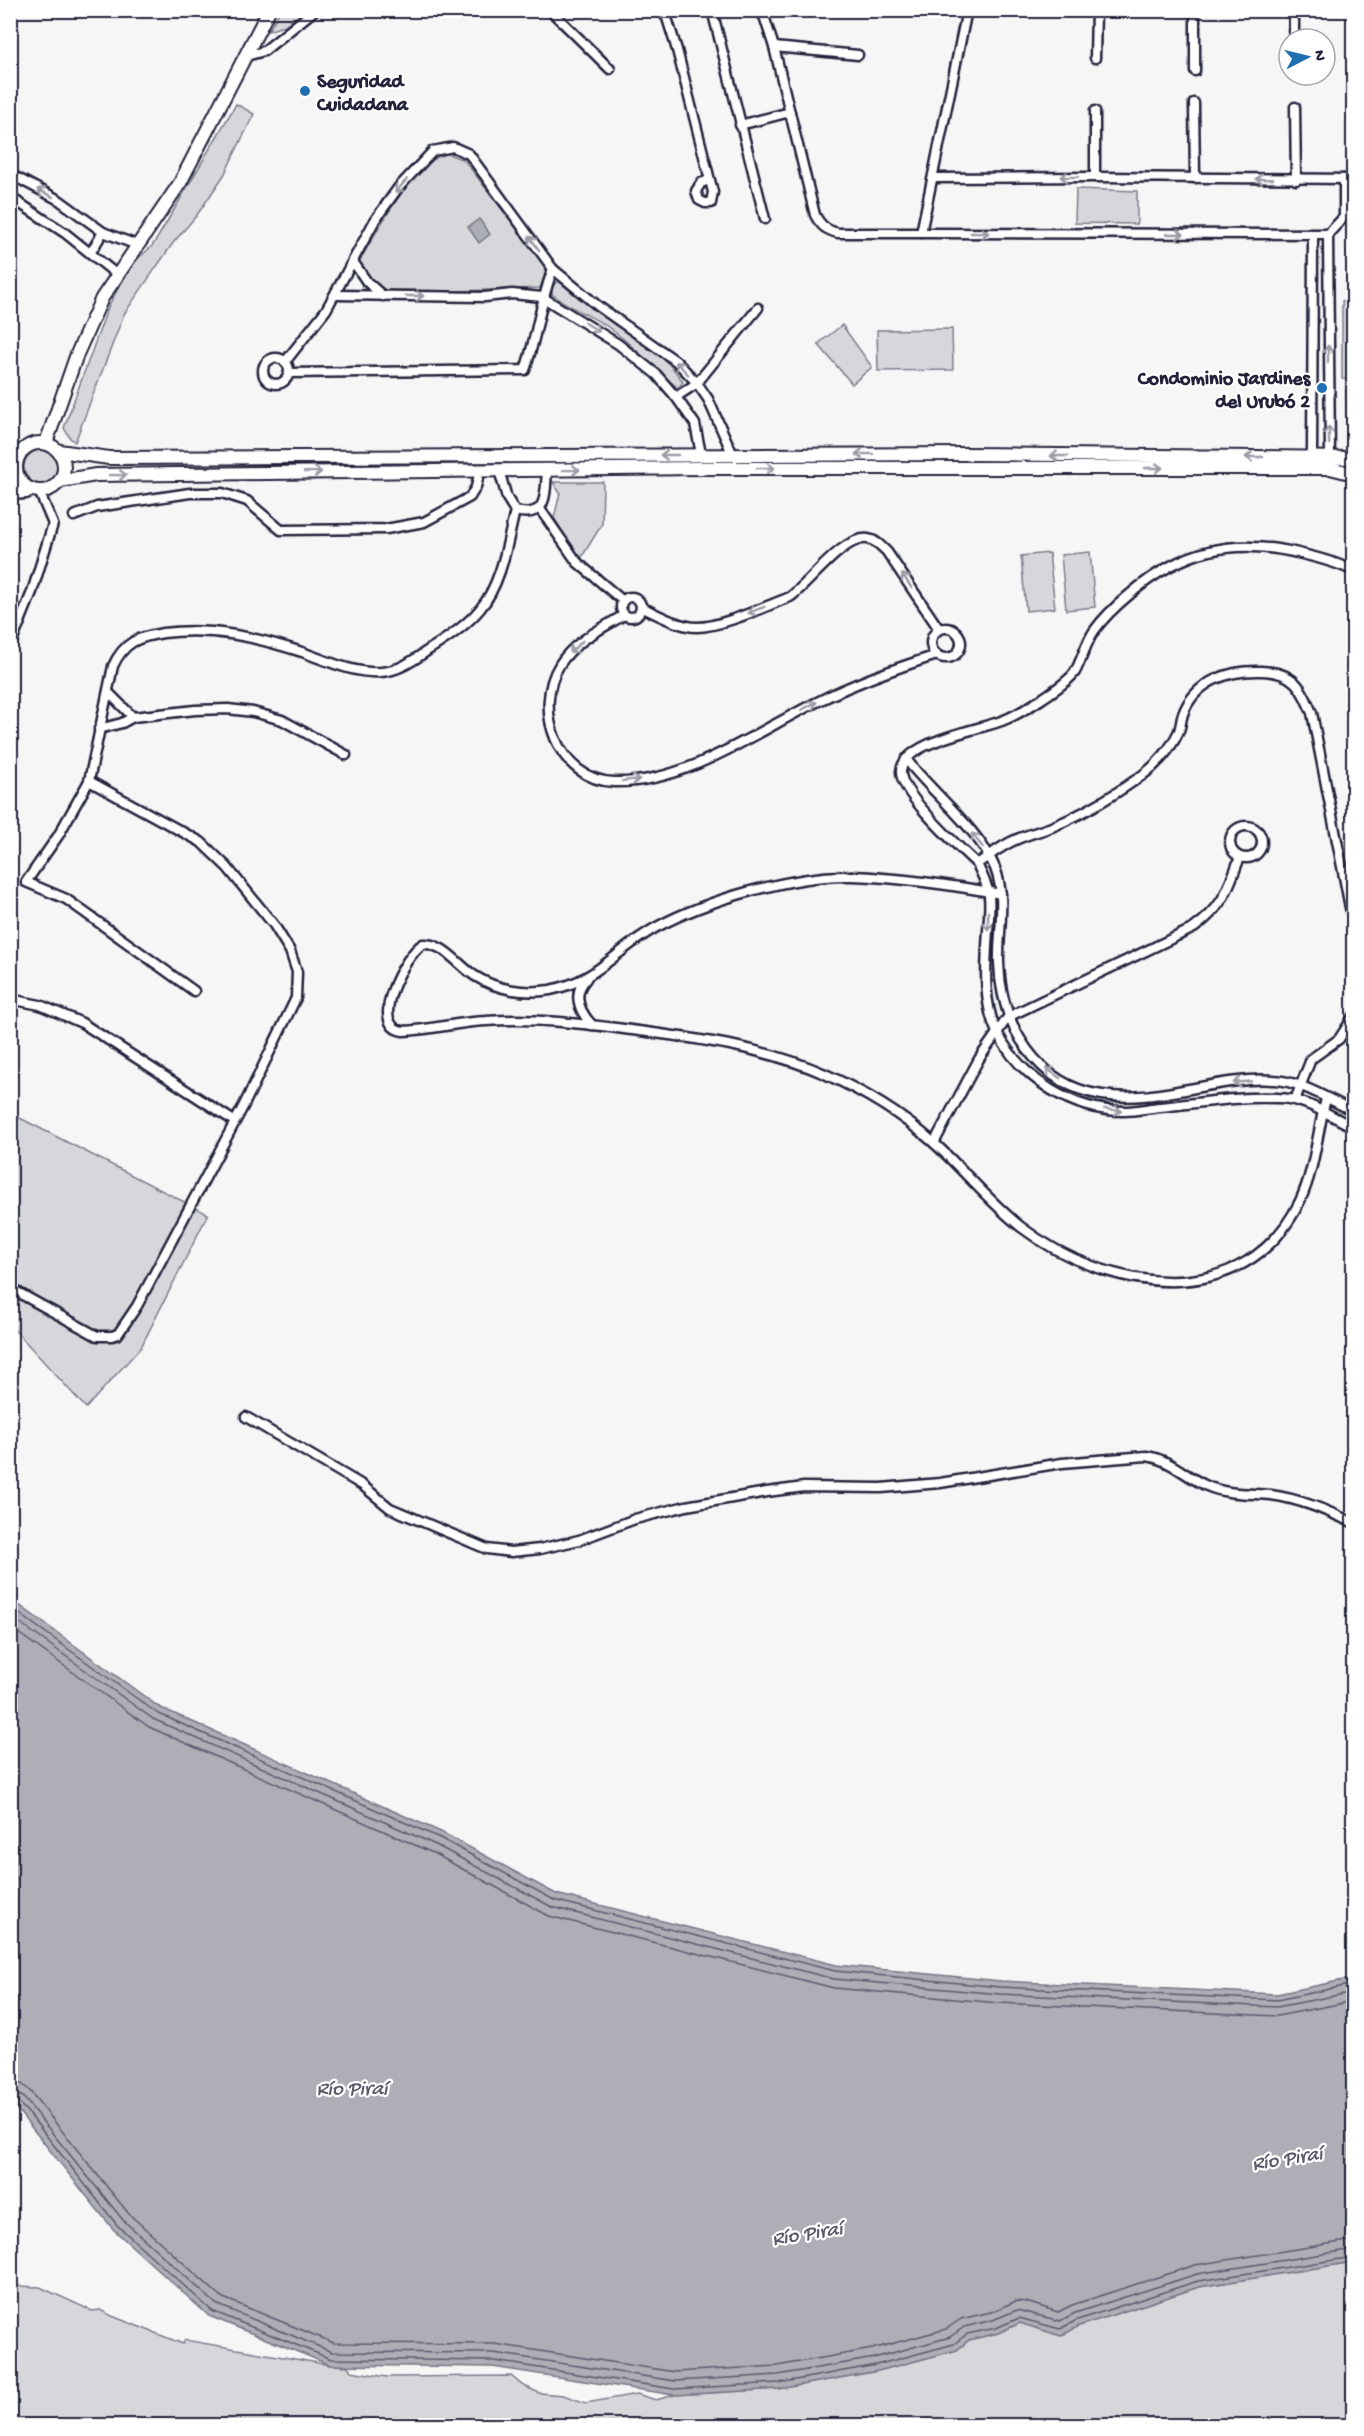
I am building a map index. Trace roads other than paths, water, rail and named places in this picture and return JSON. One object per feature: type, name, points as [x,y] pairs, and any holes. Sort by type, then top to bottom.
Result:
[{"type":"main road","points":[[46,443],[77,354],[102,298],[116,274],[180,183],[269,10]]},
{"type":"main road","points":[[1353,458],[966,454],[109,458],[59,451],[46,443],[30,445],[24,449],[14,464],[20,479],[35,490],[47,490],[60,481],[96,475],[480,470],[1330,468],[1353,474]]},
{"type":"main road","points":[[59,451],[64,466],[60,481]]},
{"type":"main road","points":[[700,468],[701,454]]},
{"type":"street","points":[[246,56],[264,51],[315,10]]},
{"type":"street","points":[[550,10],[610,69]]},
{"type":"street","points":[[661,10],[667,18],[677,50],[709,180]]},
{"type":"street","points":[[712,10],[765,219]]},
{"type":"street","points":[[758,10],[764,15],[774,46],[815,215],[820,225],[838,233],[1313,236],[1328,234],[1349,217],[1344,179]]},
{"type":"street","points":[[921,233],[967,10]]},
{"type":"street","points":[[1095,58],[1096,10]]},
{"type":"street","points":[[1195,71],[1196,10]]},
{"type":"street","points":[[1293,10],[1294,27]]},
{"type":"street","points":[[774,46],[858,56]]},
{"type":"street","points":[[1194,103],[1195,178]]},
{"type":"street","points":[[1295,106],[1296,180]]},
{"type":"street","points":[[1095,111],[1095,177]]},
{"type":"street","points":[[740,125],[790,112]]},
{"type":"street","points":[[285,362],[336,295],[375,220],[398,188],[433,151],[453,147],[469,154],[553,269],[598,306],[676,361],[697,383],[708,399],[733,455]]},
{"type":"street","points":[[10,174],[59,200],[103,232],[137,245]]},
{"type":"street","points":[[933,178],[1353,179]]},
{"type":"street","points":[[10,197],[91,252],[116,274]]},
{"type":"street","points":[[91,252],[103,232]]},
{"type":"street","points":[[1328,234],[1330,457]]},
{"type":"street","points":[[1312,457],[1313,236]]},
{"type":"street","points":[[354,263],[367,282],[383,296]]},
{"type":"street","points":[[289,373],[525,370],[534,344],[542,297],[553,269]]},
{"type":"street","points":[[336,295],[485,297],[512,294],[542,297],[618,344],[656,374],[695,424],[701,454]]},
{"type":"street","points":[[676,397],[697,383],[758,308]]},
{"type":"street","points":[[278,358],[285,362],[289,373],[286,380],[278,384],[270,383],[264,376],[264,367],[270,360],[278,358]]},
{"type":"street","points":[[75,516],[97,507],[190,493],[222,493],[247,501],[281,530],[386,529],[424,522],[470,497],[476,487],[480,470]]},
{"type":"street","points":[[194,991],[66,899],[27,882],[58,836],[89,781],[113,666],[119,652],[132,641],[153,635],[194,630],[216,631],[247,636],[364,671],[394,670],[436,645],[466,623],[481,608],[494,585],[515,511],[507,498],[499,470]]},
{"type":"street","points":[[515,511],[533,513],[540,509],[545,497],[548,470]]},
{"type":"street","points":[[10,494],[35,490],[53,524],[32,592],[10,647]]},
{"type":"street","points":[[540,509],[577,562],[623,601]]},
{"type":"street","points":[[623,601],[634,598],[641,607],[696,627],[711,625],[790,597],[844,546],[867,538],[877,542],[887,552],[939,629]]},
{"type":"street","points":[[1353,571],[1316,557],[1280,548],[1238,546],[1199,553],[1173,563],[1149,578],[1111,612],[1094,631],[1075,672],[1053,691],[1005,720],[927,745],[906,759],[901,770],[906,789],[977,864],[988,892],[986,972],[992,1016],[997,1032],[1013,1057],[1030,1075],[1049,1088],[1088,1106],[1127,1111],[1238,1098],[1278,1098],[1295,1100],[1353,1127]]},
{"type":"street","points":[[623,601],[621,608],[624,615]]},
{"type":"street","points":[[641,607],[635,616],[624,615],[586,638],[560,665],[552,684],[549,708],[551,729],[557,743],[575,768],[600,781],[616,782],[646,778],[685,769],[726,752],[856,684],[937,655],[951,657],[959,651],[962,641],[954,629],[939,629]]},
{"type":"street","points":[[937,655],[932,641],[939,629]]},
{"type":"street","points":[[977,864],[1014,840],[1054,826],[1095,806],[1156,765],[1179,731],[1184,712],[1193,697],[1208,682],[1228,674],[1245,671],[1281,673],[1294,680],[1303,691],[1312,713],[1353,928]]},
{"type":"street","points":[[108,692],[132,717]]},
{"type":"street","points":[[99,729],[122,723],[132,717],[228,709],[253,712],[282,720],[346,755]]},
{"type":"street","points":[[906,759],[979,841],[997,874],[1001,894],[999,963],[1008,1017],[1023,1046],[1039,1062],[1071,1084],[1100,1095],[1142,1096],[1236,1082],[1276,1080],[1300,1086],[1353,1111]]},
{"type":"street","points":[[10,1288],[97,1336],[118,1334],[137,1306],[244,1106],[296,998],[297,972],[290,951],[274,925],[248,892],[201,842],[89,781]]},
{"type":"street","points":[[934,1143],[979,1059],[1008,1017],[1194,927],[1211,915],[1222,903],[1240,857]]},
{"type":"street","points":[[593,1025],[583,1014],[578,998],[580,985],[586,978],[633,942],[660,925],[707,904],[765,888],[814,879],[850,876],[1001,894]]},
{"type":"street","points":[[586,978],[550,990],[519,991],[490,984],[475,976],[434,945],[423,944],[410,954],[388,1001],[386,1011],[392,1026],[403,1031],[484,1021],[556,1020],[694,1037],[765,1052],[825,1074],[872,1098],[934,1143],[1006,1215],[1023,1228],[1074,1260],[1115,1275],[1159,1282],[1184,1282],[1235,1267],[1259,1253],[1285,1226],[1299,1203],[1309,1179],[1326,1099]]},
{"type":"street","points":[[10,999],[40,1005],[82,1023],[234,1121]]},
{"type":"street","points":[[1295,1100],[1311,1059],[1339,1039],[1353,1016]]},
{"type":"street","points":[[246,1417],[362,1485],[390,1508],[487,1549],[503,1551],[540,1549],[579,1540],[635,1519],[686,1506],[767,1492],[804,1487],[881,1488],[940,1483],[1062,1463],[1146,1456],[1156,1457],[1207,1486],[1230,1493],[1272,1496],[1313,1505],[1353,1523]]},
{"type":"water","points":[[479,219],[490,234],[479,243],[468,227]]},
{"type":"water","name":"Río Piraí","points":[[11,1599],[159,1707],[443,1833],[556,1894],[836,1965],[1001,1981],[1277,1994],[1353,1978],[1353,2262],[1199,2287],[1079,2326],[1061,2336],[1020,2323],[998,2333],[969,2340],[957,2350],[878,2371],[779,2389],[674,2395],[493,2367],[330,2365],[209,2316],[113,2229],[11,2102]]},
{"type":"place","name":"Seguridad Cuidadana","points":[[305,91]]},
{"type":"place","name":"Condominio Jardines del Urubó 2","points":[[1322,388]]}]
